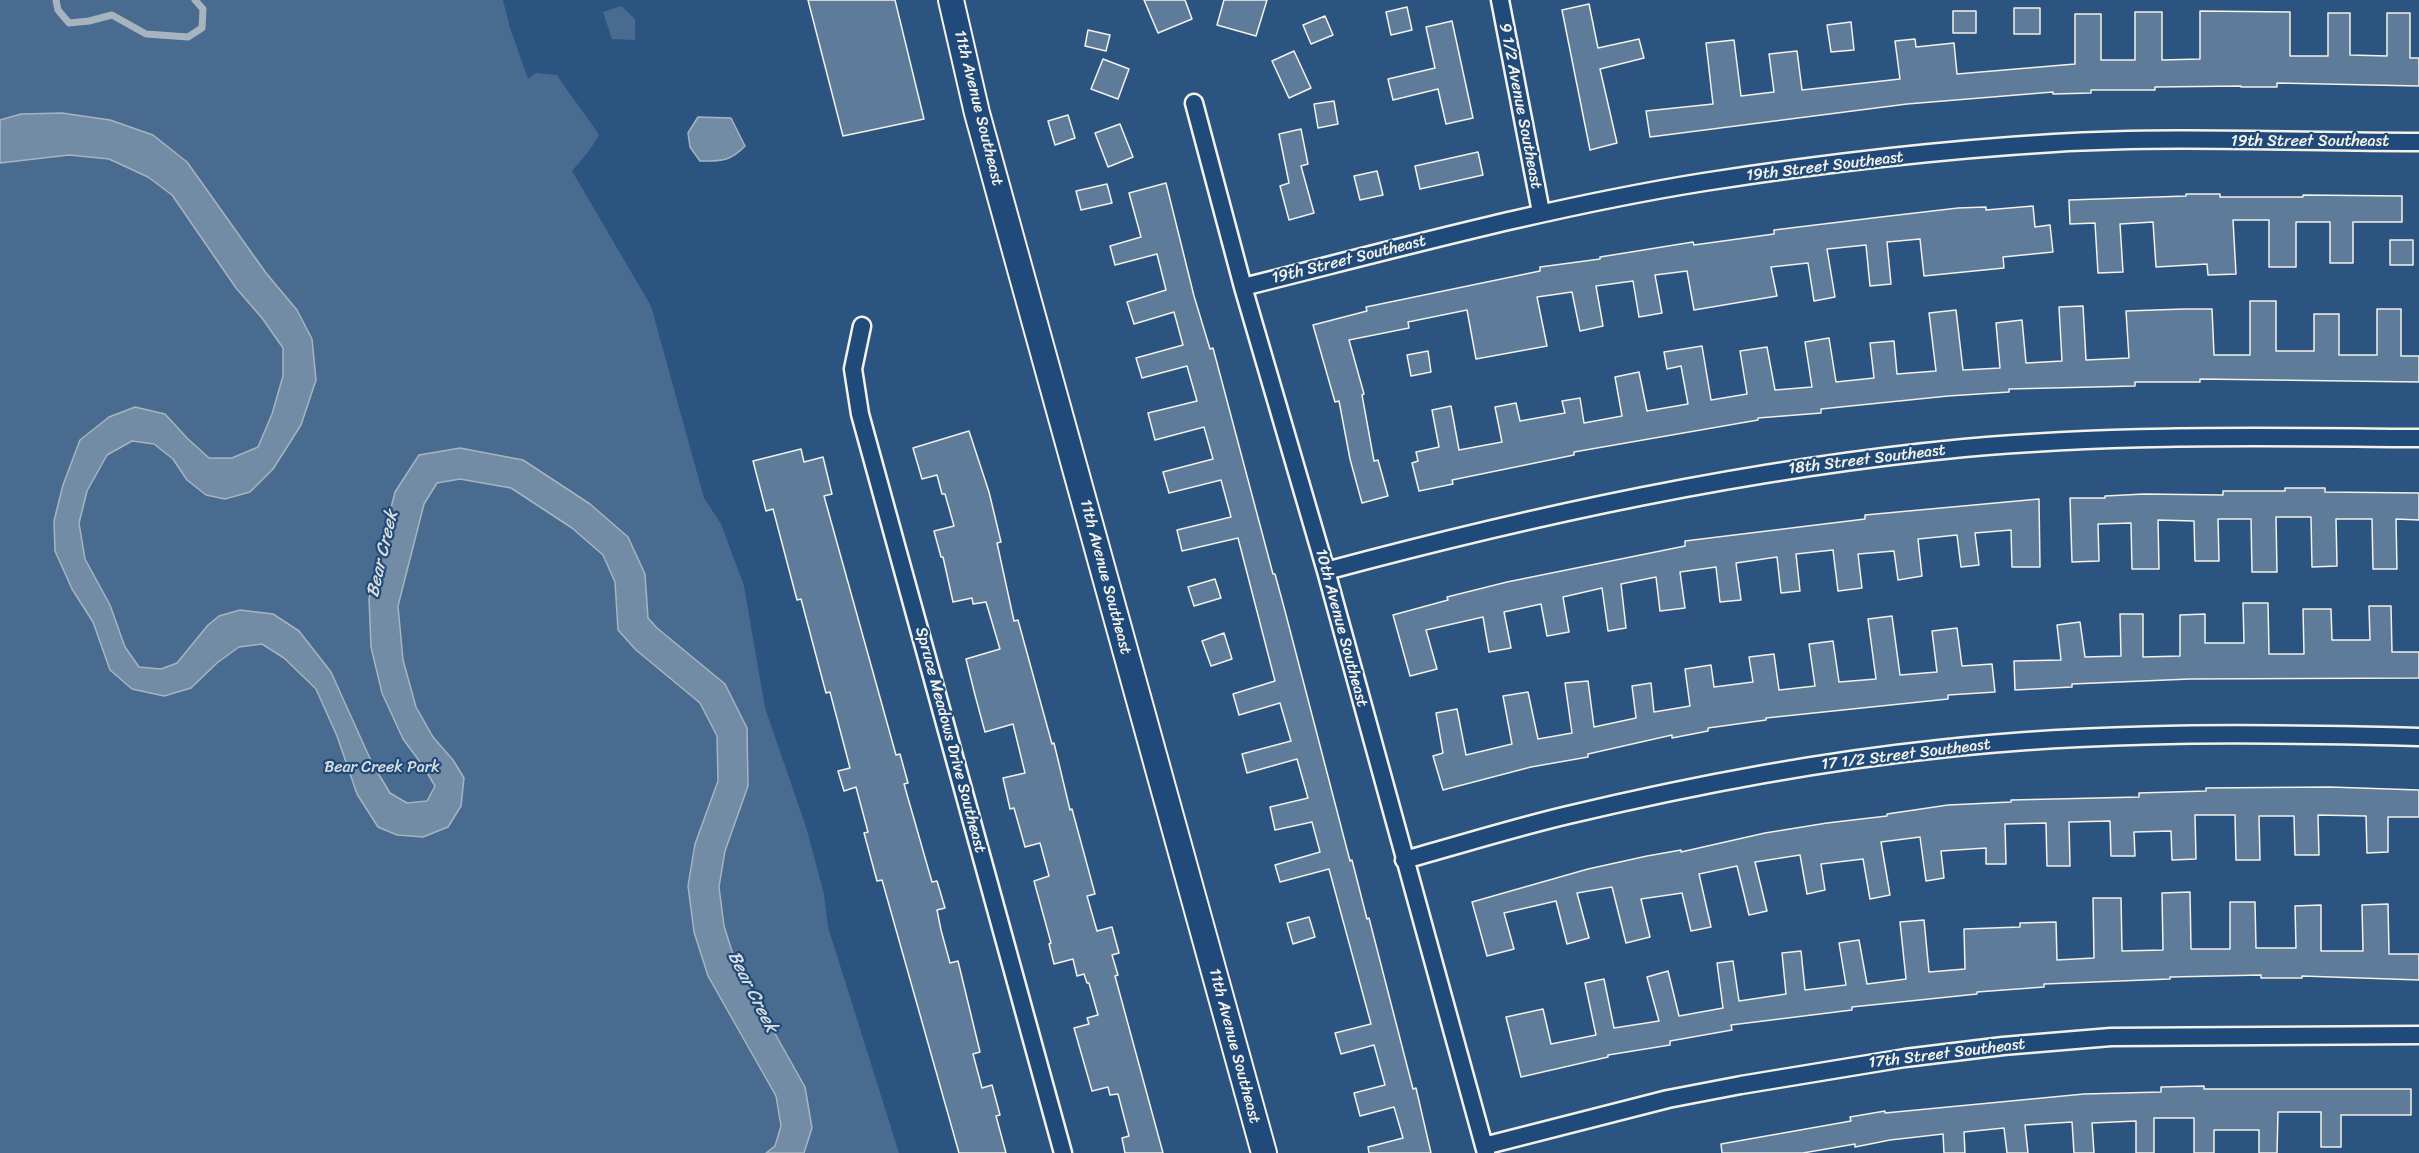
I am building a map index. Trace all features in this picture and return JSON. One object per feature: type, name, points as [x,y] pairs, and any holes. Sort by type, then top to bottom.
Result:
[{"type":"main road","name":"11th Avenue Southeast","points":[[951,0],[977,113],[1264,1153]]},
{"type":"street","name":"9 1/2 Avenue Southeast","points":[[1500,0],[1541,212]]},
{"type":"street","name":"10th Avenue Southeast","points":[[1194,104],[1243,287],[1326,571],[1485,1150]]},
{"type":"street","name":"19th Street Southeast","points":[[1243,287],[1541,212],[1704,182],[1835,165],[2055,143],[2419,142]]},
{"type":"street","name":"Spruce Meadows Drive Southeast","points":[[862,326],[853,369],[860,414],[1063,1153]]},
{"type":"street","name":"18th Street Southeast","points":[[1326,571],[1541,516],[1666,490],[1817,465],[1965,448],[2109,440],[2419,438]]},
{"type":"street","name":"17 1/2 Street Southeast","points":[[1404,860],[1567,815],[1722,781],[1940,749],[2106,737],[2220,733],[2419,736]]},
{"type":"street","name":"17th Street Southeast","points":[[1485,1150],[1668,1099],[1812,1073],[1981,1049],[2111,1037],[2419,1035]]},
{"type":"green space","name":"Bear Creek Park","points":[[0,0],[503,0],[528,79],[536,73],[557,75],[599,135],[572,171],[651,306],[704,498],[721,524],[744,586],[765,708],[806,827],[824,894],[828,927],[899,1153],[0,1153]]},
{"type":"green space","points":[[621,6],[635,19],[635,40],[612,39],[603,12]]},
{"type":"water","name":"Bear Creek","points":[[62,113],[110,120],[153,135],[187,162],[266,273],[297,310],[312,339],[316,380],[301,425],[273,469],[250,492],[225,499],[206,495],[187,480],[173,459],[154,444],[132,441],[107,455],[87,491],[79,523],[85,559],[110,605],[125,647],[139,667],[161,669],[177,663],[208,625],[219,616],[240,610],[273,614],[299,631],[331,672],[372,763],[390,793],[407,803],[427,801],[435,786],[403,739],[382,693],[371,647],[369,599],[395,492],[419,455],[460,448],[523,460],[590,504],[628,537],[645,574],[648,618],[725,684],[747,728],[748,786],[725,851],[719,887],[724,926],[736,964],[805,1087],[812,1128],[804,1153],[766,1153],[775,1146],[781,1126],[776,1096],[708,976],[694,932],[688,886],[695,844],[718,781],[717,736],[700,703],[636,650],[618,630],[615,582],[603,555],[572,528],[511,488],[460,479],[437,483],[424,504],[398,606],[403,660],[416,707],[433,737],[453,760],[464,778],[461,806],[448,827],[423,837],[397,835],[378,827],[357,794],[337,736],[316,689],[284,658],[262,644],[239,647],[217,663],[191,688],[164,696],[132,689],[110,670],[93,622],[72,589],[55,551],[54,521],[63,485],[80,440],[109,417],[135,407],[165,414],[209,458],[232,458],[258,447],[272,414],[283,376],[283,348],[262,318],[236,288],[172,195],[148,177],[109,159],[69,155],[0,163],[0,120],[21,114]]},
{"type":"water","points":[[698,117],[731,118],[745,146],[724,160],[700,161],[690,147],[688,133]]},
{"type":"building","points":[[808,0],[895,0],[924,119],[843,136]]},
{"type":"building","points":[[1144,0],[1185,0],[1192,19],[1158,33]]},
{"type":"building","points":[[1224,0],[1267,0],[1256,36],[1217,25]]},
{"type":"building","points":[[1589,4],[1598,48],[1639,39],[1644,58],[1600,69],[1617,143],[1590,150],[1562,10]]},
{"type":"building","points":[[1407,7],[1412,30],[1391,35],[1386,12]]},
{"type":"building","points":[[2014,8],[2040,8],[2040,34],[2014,34]]},
{"type":"building","points":[[1953,11],[1976,11],[1976,33],[1953,33]]},
{"type":"building","points":[[2200,11],[2290,12],[2290,56],[2328,56],[2328,13],[2350,13],[2350,55],[2387,56],[2387,13],[2410,13],[2410,58],[2419,58],[2419,86],[2277,83],[2277,87],[2155,87],[2155,90],[2091,90],[2091,93],[2053,94],[2053,92],[1907,104],[1650,137],[1646,111],[1713,104],[1706,43],[1734,40],[1741,96],[1774,92],[1769,54],[1797,51],[1802,90],[1900,79],[1895,41],[1915,39],[1916,47],[1954,43],[1957,74],[2075,64],[2075,14],[2101,14],[2101,60],[2135,60],[2135,12],[2162,12],[2162,60],[2200,59]]},
{"type":"building","points":[[1325,16],[1333,35],[1311,44],[1303,25]]},
{"type":"building","points":[[1452,21],[1473,118],[1446,124],[1438,89],[1393,100],[1388,79],[1435,68],[1426,27]]},
{"type":"building","points":[[1851,22],[1854,50],[1831,52],[1827,25]]},
{"type":"building","points":[[1088,30],[1110,35],[1106,51],[1085,46]]},
{"type":"building","points":[[1294,51],[1311,88],[1289,98],[1272,61]]},
{"type":"building","points":[[1103,59],[1129,69],[1118,99],[1091,89]]},
{"type":"building","points":[[1334,101],[1338,124],[1318,128],[1314,104]]},
{"type":"building","points":[[1068,115],[1075,138],[1055,145],[1048,121]]},
{"type":"building","points":[[1120,124],[1133,157],[1108,167],[1095,133]]},
{"type":"building","points":[[1301,129],[1308,164],[1301,166],[1314,213],[1289,220],[1280,186],[1289,183],[1279,134]]},
{"type":"building","points":[[1478,152],[1483,175],[1420,189],[1415,166]]},
{"type":"building","points":[[1377,171],[1383,195],[1360,200],[1354,176]]},
{"type":"building","points":[[1166,183],[1194,296],[1210,349],[1213,348],[1350,861],[1352,860],[1367,919],[1369,918],[1413,1089],[1416,1088],[1431,1153],[1369,1153],[1368,1147],[1403,1138],[1394,1107],[1360,1116],[1354,1093],[1385,1085],[1374,1045],[1341,1054],[1335,1033],[1371,1024],[1329,869],[1280,882],[1275,865],[1320,852],[1312,822],[1275,830],[1270,807],[1308,798],[1297,759],[1247,773],[1242,754],[1291,741],[1280,703],[1239,715],[1233,694],[1275,681],[1238,538],[1182,551],[1177,530],[1231,517],[1221,480],[1169,493],[1163,472],[1213,459],[1204,427],[1155,440],[1148,413],[1197,401],[1187,366],[1142,378],[1136,358],[1183,345],[1174,312],[1134,324],[1127,302],[1166,290],[1157,254],[1115,265],[1110,246],[1141,237],[1129,193]]},
{"type":"building","points":[[1107,184],[1112,203],[1081,210],[1076,191]]},
{"type":"building","points":[[2186,194],[2220,194],[2220,197],[2402,196],[2402,222],[2353,222],[2353,263],[2330,263],[2330,222],[2296,222],[2296,267],[2269,267],[2269,220],[2233,220],[2236,274],[2208,275],[2207,264],[2156,267],[2153,222],[2120,224],[2123,272],[2098,273],[2095,223],[2070,224],[2069,200],[2186,196]]},
{"type":"building","points":[[2033,206],[2035,227],[2050,225],[2053,252],[2003,257],[2004,268],[1924,276],[1920,239],[1887,242],[1891,284],[1870,286],[1866,245],[1827,249],[1835,297],[1814,301],[1808,263],[1771,267],[1777,296],[1694,310],[1687,271],[1655,275],[1662,313],[1639,317],[1633,281],[1596,286],[1603,326],[1580,331],[1572,292],[1537,297],[1547,346],[1476,359],[1467,310],[1408,322],[1409,328],[1349,340],[1364,394],[1362,395],[1374,461],[1378,460],[1388,496],[1362,503],[1350,459],[1339,401],[1335,402],[1313,325],[1367,311],[1366,307],[1540,271],[1540,267],[1600,259],[1600,257],[1693,242],[1694,245],[1774,234],[1774,230],[1881,217],[1958,208],[1986,207],[1986,210]]},
{"type":"building","points":[[2390,240],[2413,240],[2413,265],[2390,265]]},
{"type":"building","points":[[2250,301],[2276,301],[2276,351],[2314,351],[2314,314],[2339,314],[2339,355],[2377,355],[2377,309],[2401,309],[2401,356],[2419,356],[2419,382],[2200,379],[2200,382],[2135,382],[2135,386],[2009,389],[2009,392],[1821,409],[1821,413],[1758,418],[1758,420],[1574,452],[1574,455],[1452,480],[1453,484],[1419,491],[1412,463],[1418,461],[1416,452],[1439,447],[1432,410],[1451,406],[1459,450],[1502,442],[1495,407],[1516,403],[1520,421],[1565,413],[1562,401],[1580,398],[1584,423],[1622,416],[1615,377],[1639,372],[1647,411],[1688,404],[1681,366],[1667,369],[1664,352],[1702,346],[1711,400],[1747,394],[1740,351],[1767,347],[1775,390],[1812,387],[1805,342],[1829,338],[1836,382],[1874,378],[1870,343],[1894,341],[1897,374],[1936,371],[1929,313],[1956,310],[1963,370],[2000,368],[1996,323],[2022,320],[2026,363],[2062,361],[2059,307],[2083,306],[2086,360],[2129,358],[2126,311],[2184,309],[2212,309],[2214,355],[2250,355]]},
{"type":"building","points":[[1428,351],[1431,372],[1411,376],[1407,355]]},
{"type":"building","points":[[969,431],[989,492],[1001,542],[997,543],[1014,621],[1018,620],[1095,894],[1087,896],[1097,931],[1112,927],[1119,953],[1112,955],[1118,975],[1115,976],[1163,1153],[1125,1153],[1122,1138],[1129,1136],[1118,1094],[1110,1095],[1108,1087],[1092,1091],[1074,1028],[1089,1024],[1087,1018],[1098,1015],[1089,983],[1084,974],[1077,976],[1073,959],[1054,964],[1049,944],[1051,943],[1034,881],[1049,876],[1040,843],[1025,847],[1014,808],[1010,809],[1003,778],[1025,773],[1013,724],[985,732],[975,695],[966,659],[1000,649],[986,602],[973,604],[972,598],[953,602],[943,557],[941,557],[934,531],[954,526],[937,475],[922,479],[913,448]]},
{"type":"building","points":[[801,449],[804,462],[823,457],[832,494],[824,496],[896,755],[900,754],[908,783],[904,784],[932,882],[937,881],[945,908],[937,910],[941,930],[950,963],[958,961],[980,1052],[973,1054],[982,1088],[992,1085],[1000,1115],[996,1116],[1006,1153],[959,1153],[882,880],[877,881],[864,833],[868,832],[856,787],[844,791],[838,771],[850,768],[830,692],[826,693],[801,599],[797,600],[773,509],[766,511],[753,461]]},
{"type":"building","points":[[2285,488],[2325,488],[2325,492],[2419,493],[2419,520],[2396,519],[2397,569],[2373,569],[2372,519],[2336,519],[2337,566],[2312,567],[2311,517],[2276,517],[2277,572],[2252,572],[2251,519],[2218,519],[2219,561],[2195,561],[2194,521],[2158,520],[2159,569],[2132,569],[2131,523],[2098,524],[2099,561],[2072,562],[2070,498],[2105,498],[2105,496],[2144,494],[2223,495],[2223,491],[2285,491]]},
{"type":"building","points":[[2039,499],[2040,567],[2012,567],[2011,530],[1975,533],[1979,565],[1961,567],[1957,535],[1918,539],[1922,576],[1898,580],[1894,551],[1858,554],[1862,588],[1838,591],[1833,550],[1796,554],[1800,591],[1781,593],[1777,557],[1736,563],[1741,600],[1720,602],[1716,567],[1680,572],[1685,608],[1660,611],[1656,577],[1621,584],[1626,628],[1608,631],[1602,588],[1563,597],[1569,632],[1547,636],[1541,604],[1504,612],[1511,648],[1489,652],[1483,617],[1426,630],[1437,669],[1410,676],[1393,615],[1448,600],[1447,597],[1507,582],[1685,546],[1685,541],[1865,519],[1865,515]]},
{"type":"building","points":[[1215,579],[1221,598],[1194,606],[1188,587]]},
{"type":"building","points":[[2243,603],[2268,603],[2269,654],[2304,654],[2303,609],[2331,609],[2332,640],[2370,640],[2369,606],[2391,606],[2392,652],[2419,652],[2419,678],[2190,679],[2072,684],[2072,687],[2015,690],[2014,661],[2061,660],[2057,625],[2080,622],[2085,657],[2121,656],[2120,614],[2143,614],[2143,657],[2180,656],[2180,615],[2205,614],[2205,643],[2244,643]]},
{"type":"building","points":[[1892,616],[1900,675],[1937,672],[1932,631],[1957,628],[1962,666],[1992,664],[1995,692],[1948,695],[1948,699],[1766,718],[1766,720],[1708,728],[1708,731],[1672,738],[1672,735],[1588,754],[1588,757],[1531,767],[1443,790],[1433,756],[1443,753],[1436,713],[1457,709],[1466,755],[1512,744],[1503,696],[1528,692],[1538,739],[1572,733],[1565,683],[1588,681],[1594,727],[1636,718],[1632,686],[1651,683],[1654,712],[1690,706],[1685,669],[1711,665],[1714,687],[1753,682],[1749,657],[1774,654],[1779,690],[1815,686],[1809,644],[1833,641],[1839,682],[1876,679],[1868,619]]},
{"type":"building","points":[[1224,633],[1232,659],[1211,666],[1202,641]]},
{"type":"building","points":[[2330,787],[2419,790],[2419,817],[2388,817],[2388,852],[2367,853],[2366,816],[2318,815],[2319,855],[2295,855],[2294,816],[2259,816],[2260,860],[2236,860],[2235,815],[2195,815],[2196,859],[2172,860],[2171,831],[2134,832],[2135,856],[2111,856],[2110,821],[2069,822],[2070,866],[2047,866],[2046,823],[2005,824],[2006,864],[1986,864],[1986,848],[1941,851],[1944,878],[1926,881],[1920,837],[1881,842],[1890,895],[1870,899],[1863,859],[1821,864],[1825,890],[1807,894],[1800,855],[1755,862],[1767,911],[1749,915],[1737,866],[1699,874],[1711,927],[1691,931],[1682,893],[1641,899],[1650,937],[1626,943],[1612,887],[1577,893],[1589,938],[1567,944],[1556,901],[1504,913],[1514,949],[1487,956],[1472,902],[1588,869],[1647,856],[1681,850],[1681,852],[1765,833],[1948,805],[2011,802],[2011,800],[2139,797],[2139,793],[2206,791],[2206,788]]},
{"type":"building","points":[[2190,892],[2191,949],[2230,949],[2230,902],[2255,902],[2256,948],[2296,948],[2295,906],[2321,905],[2321,951],[2363,951],[2362,905],[2388,904],[2389,954],[2419,954],[2419,980],[2302,976],[2302,978],[2261,978],[2261,975],[2044,984],[2044,987],[1977,992],[1977,994],[1852,1007],[1852,1010],[1731,1025],[1732,1030],[1670,1041],[1670,1045],[1608,1055],[1608,1057],[1521,1077],[1506,1017],[1543,1009],[1551,1044],[1596,1035],[1585,983],[1604,979],[1614,1028],[1659,1021],[1647,977],[1668,971],[1679,1016],[1723,1008],[1717,963],[1733,961],[1739,1001],[1786,994],[1782,953],[1801,951],[1805,990],[1846,985],[1839,943],[1859,940],[1867,984],[1906,979],[1900,922],[1924,920],[1929,972],[1965,969],[1964,929],[2020,927],[2020,923],[2056,922],[2057,960],[2094,958],[2093,898],[2121,898],[2122,951],[2163,950],[2162,893]]},
{"type":"building","points":[[1309,917],[1315,937],[1293,944],[1287,923]]},
{"type":"building","points":[[2204,1086],[2204,1089],[2411,1089],[2411,1115],[2341,1115],[2341,1147],[2321,1147],[2321,1112],[2278,1112],[2277,1153],[2259,1153],[2259,1130],[2214,1130],[2214,1153],[2194,1153],[2194,1118],[2154,1118],[2154,1153],[2136,1153],[2136,1121],[2092,1123],[2094,1153],[2074,1153],[2072,1122],[2025,1125],[2028,1153],[2007,1153],[2004,1128],[1964,1132],[1965,1153],[1944,1153],[1943,1134],[1890,1140],[1855,1147],[1855,1144],[1803,1153],[1722,1153],[1721,1144],[1851,1121],[1850,1117],[1885,1111],[1885,1113],[2084,1094],[2161,1092],[2161,1087]]},
{"type":"waterway","points":[[56,0],[58,10],[69,23],[112,15],[146,34],[188,37],[202,28],[203,9],[195,0]]}]
